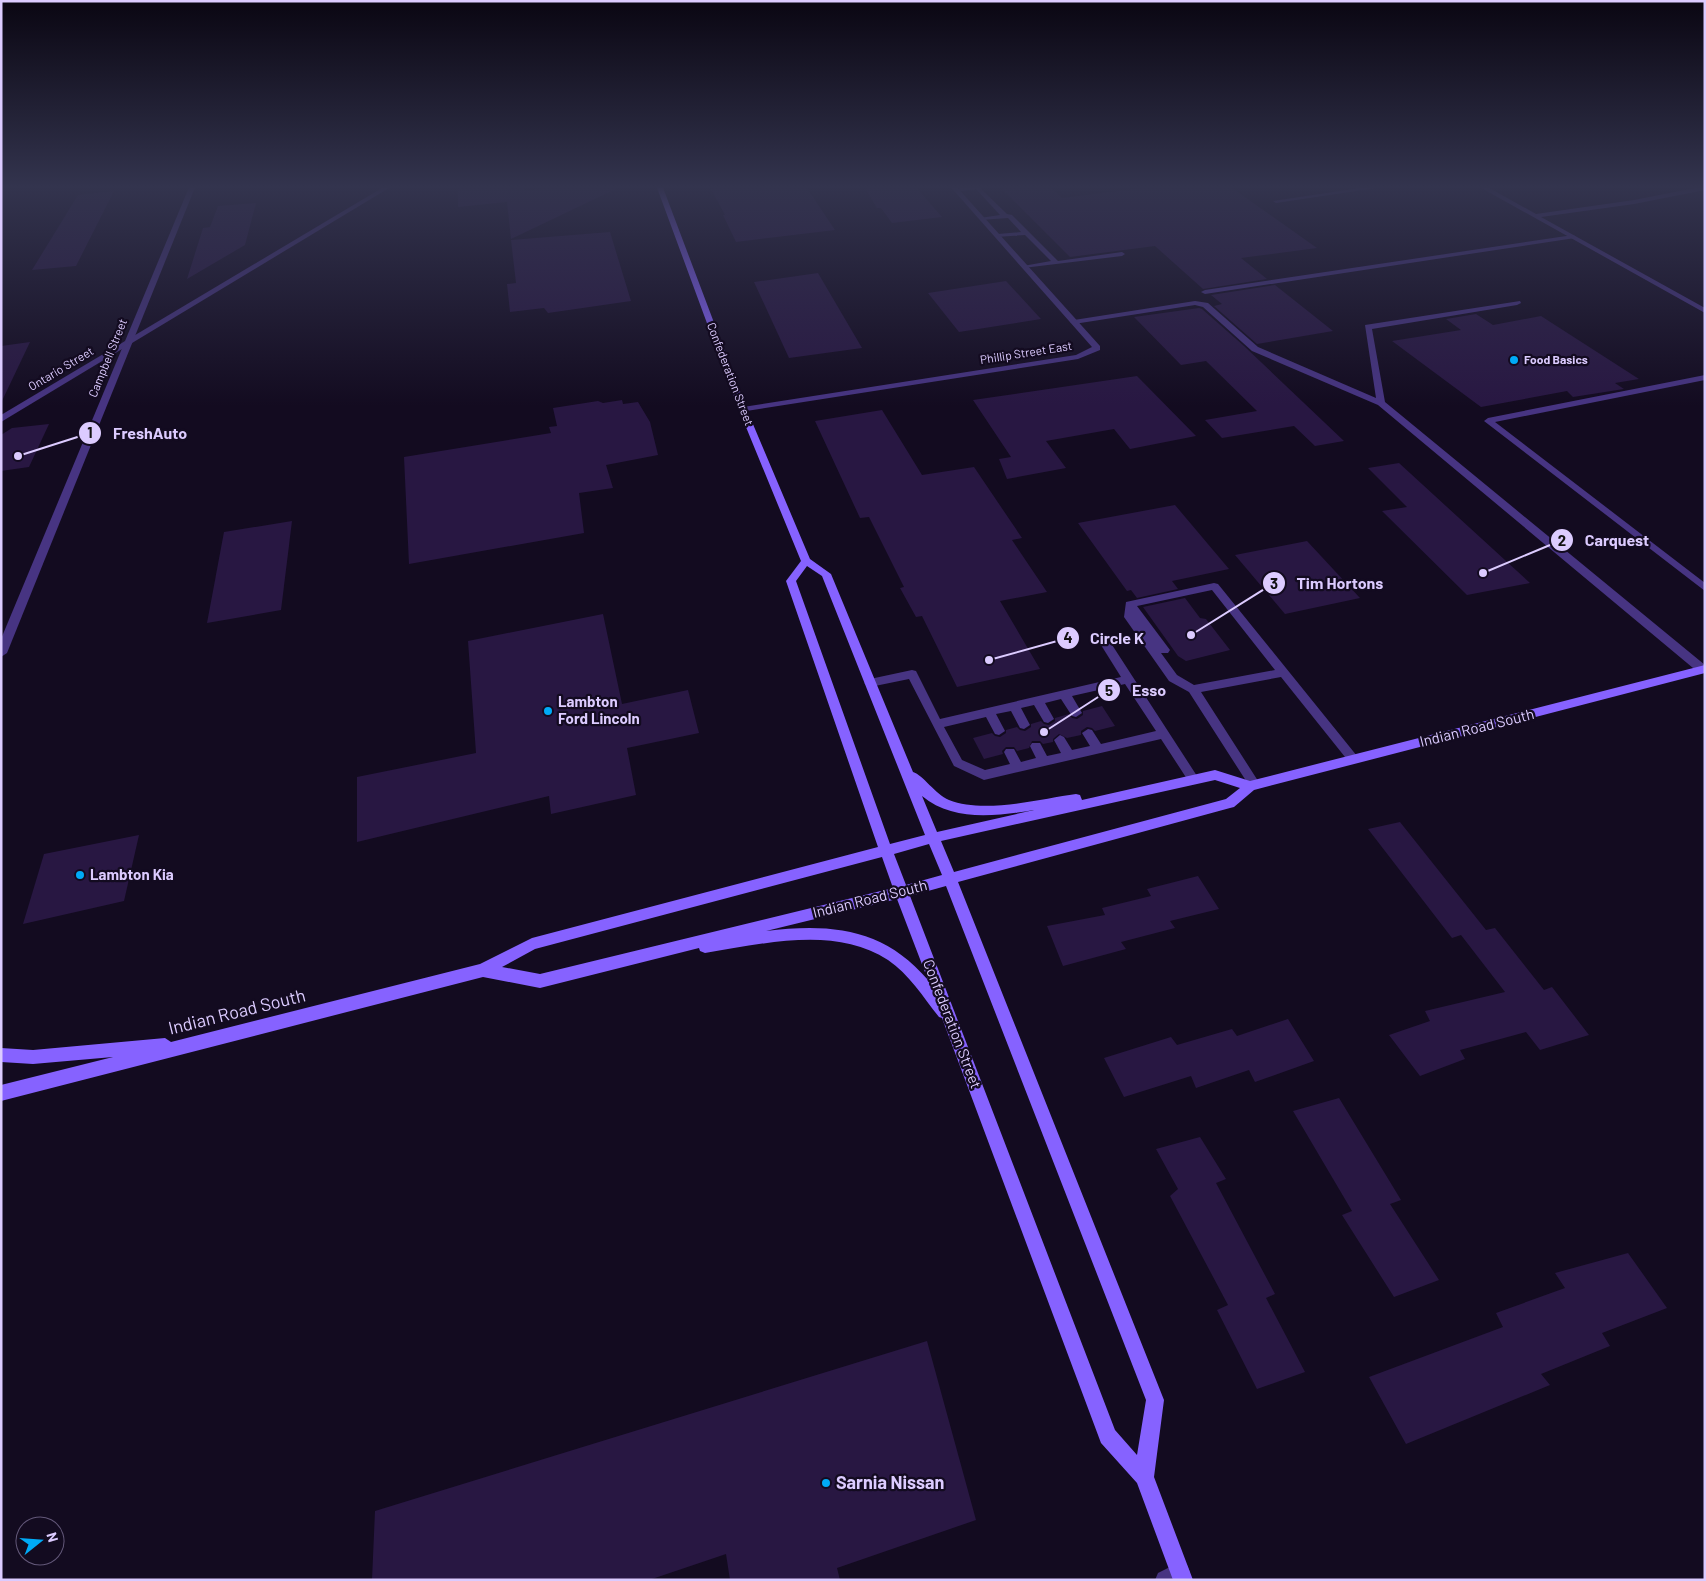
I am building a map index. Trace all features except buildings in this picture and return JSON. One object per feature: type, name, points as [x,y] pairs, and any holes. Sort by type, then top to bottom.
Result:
[{"type":"main road","name":"Confederation Street","points":[[686,259],[742,410],[806,561],[826,574],[950,879],[1155,1400],[1144,1477]]},
{"type":"main road","name":"Confederation Street","points":[[806,561],[791,581],[886,850],[1108,1436],[1144,1477],[1176,1577]]},
{"type":"main road","name":"Indian Road South","points":[[483,970],[540,981],[902,892],[1230,803],[1252,785],[1704,670]]},
{"type":"main road","points":[[905,767],[922,789],[932,797],[947,805],[968,810],[994,809],[1148,790]]},
{"type":"main road","name":"Indian Road South","points":[[1,1093],[483,970],[532,944],[933,838],[1215,775],[1252,785]]},
{"type":"main road","points":[[632,958],[772,938],[814,934],[840,935],[878,946],[893,956],[918,979],[952,1022]]},
{"type":"main road","points":[[1,1055],[33,1057],[202,1042]]},
{"type":"street","name":"Campbell Street","points":[[1,653],[162,259]]},
{"type":"street","name":"Ontario Street","points":[[1,419],[268,259]]},
{"type":"street","name":"Phillip Street East","points":[[742,410],[1078,357],[1097,348],[1018,259]]},
{"type":"street","points":[[1052,259],[1056,263]]},
{"type":"street","points":[[1025,267],[1087,259]]},
{"type":"street","points":[[1205,292],[1427,259]]},
{"type":"street","points":[[1612,259],[1705,311]]},
{"type":"street","points":[[1074,322],[1194,303],[1205,305],[1255,349],[1381,402],[1704,670]]},
{"type":"street","points":[[1381,402],[1368,327],[1518,303]]},
{"type":"street","points":[[1705,377],[1488,421],[1705,588]]},
{"type":"street","points":[[1252,785],[1193,689],[1173,678],[1129,617],[1130,604],[1214,586],[1353,759]]},
{"type":"street","points":[[1101,636],[1193,779]]},
{"type":"street","points":[[1193,689],[1284,672]]},
{"type":"street","points":[[870,683],[912,674],[958,763],[984,774],[1163,734]]},
{"type":"street","points":[[937,724],[1128,679]]},
{"type":"street","points":[[1064,694],[1076,713]]},
{"type":"street","points":[[1037,700],[1048,720]]},
{"type":"street","points":[[1014,706],[1024,725]]},
{"type":"street","points":[[989,712],[999,731]]},
{"type":"street","points":[[1088,733],[1098,749]]},
{"type":"street","points":[[1060,740],[1069,755]]},
{"type":"street","points":[[1036,746],[1044,761]]},
{"type":"street","points":[[1010,752],[1017,767]]},
{"type":"place","name":"Food Basics","points":[[1514,360]]},
{"type":"place","name":"FreshAuto","points":[[18,456]]},
{"type":"place","name":"Carquest","points":[[1483,573]]},
{"type":"place","name":"Tim Hortons","points":[[1191,635]]},
{"type":"place","name":"Circle K","points":[[989,660]]},
{"type":"place","name":"Lambton Ford Lincoln","points":[[548,711]]},
{"type":"place","name":"Esso","points":[[1044,732]]},
{"type":"place","name":"Lambton Kia","points":[[80,875]]},
{"type":"place","name":"Sarnia Nissan","points":[[826,1483]]}]
